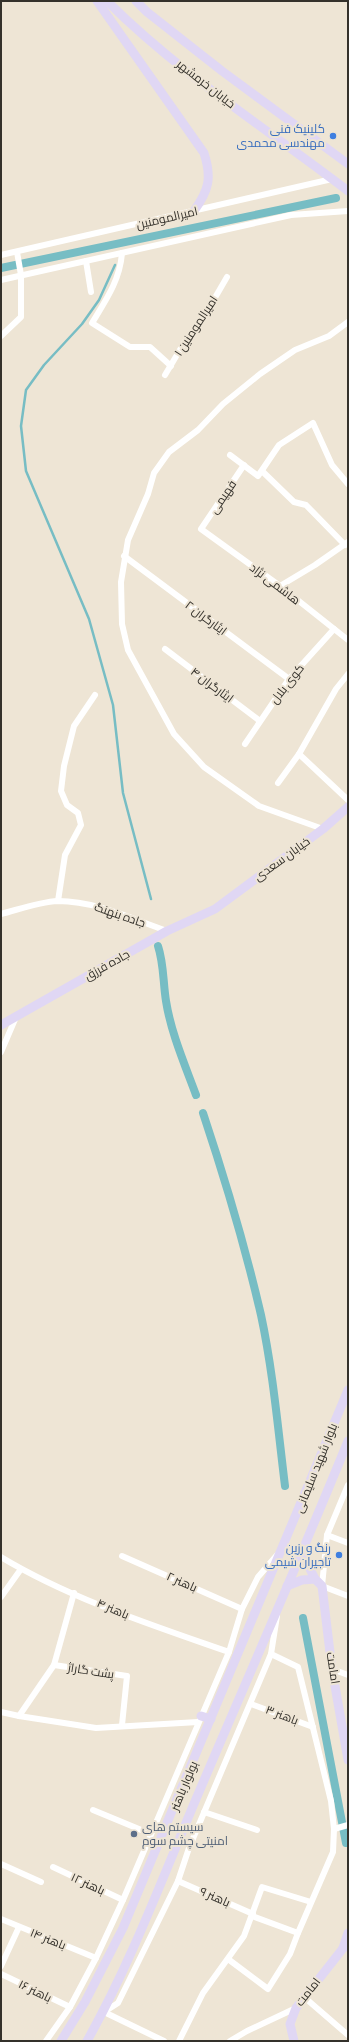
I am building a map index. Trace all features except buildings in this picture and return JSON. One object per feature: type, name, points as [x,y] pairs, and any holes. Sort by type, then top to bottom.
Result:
[{"type":"main road","points":[[96,1],[204,153],[209,169],[208,185],[203,198],[194,211]]},
{"type":"main road","name":"خیابان خرمشهر","points":[[107,1],[130,25],[208,87],[348,190]]},
{"type":"main road","name":"خیابان خرمشهر","points":[[136,1],[147,12],[222,71],[348,164]]},
{"type":"main road","name":"خیابان سعدی","points":[[215,909],[323,829],[348,807]]},
{"type":"main road","name":"جاده فرزق","points":[[1,1025],[167,931],[215,909]]},
{"type":"main road","name":"بلوار شهید سلیمانی","points":[[284,1546],[348,1390]]},
{"type":"main road","name":"بلوار شهید سلیمانی","points":[[302,1553],[348,1441]]},
{"type":"main road","name":"بولوار باهنر","points":[[61,2041],[85,2002],[123,1928],[190,1773],[284,1546]]},
{"type":"main road","points":[[302,1553],[314,1579],[322,1586]]},
{"type":"main road","name":"بولوار باهنر","points":[[87,2041],[104,2012],[141,1935],[199,1792],[302,1553]]},
{"type":"main road","points":[[287,1586],[302,1580],[314,1579]]},
{"type":"main road","name":"امامت","points":[[322,1586],[332,1669],[348,1760]]},
{"type":"main road","points":[[199,1719],[212,1719]]},
{"type":"main road","points":[[190,1773],[196,1778],[205,1779]]},
{"type":"main road","points":[[183,1787],[192,1787],[199,1792]]},
{"type":"main road","name":"امامت","points":[[294,2041],[290,2024],[296,2008],[346,1949],[348,1933]]},
{"type":"main road","points":[[141,1935],[150,1939]]},
{"type":"street","name":"امیرالمومنین","points":[[1,255],[332,179]]},
{"type":"street","points":[[1,280],[291,215],[348,211]]},
{"type":"street","points":[[1,336],[21,317],[21,275],[17,252]]},
{"type":"street","points":[[122,253],[120,273],[110,294],[92,323],[130,347],[150,347],[171,366]]},
{"type":"street","points":[[86,261],[91,292]]},
{"type":"street","name":"امیرالمومنین ۱","points":[[165,375],[187,338],[198,327],[227,277]]},
{"type":"street","points":[[323,829],[259,806],[204,767],[174,734],[128,650],[124,639],[121,582],[124,556],[128,540],[148,494],[154,474],[169,452],[198,430],[223,404],[260,374],[295,350],[329,336],[348,322]]},
{"type":"street","points":[[260,473],[279,445],[312,423],[332,465],[348,484]]},
{"type":"street","points":[[230,455],[244,465],[260,473],[294,502],[306,505],[346,543],[280,586]]},
{"type":"street","name":"فهیمی","points":[[201,529],[244,465]]},
{"type":"street","name":"هاشمی نژاد","points":[[201,529],[280,586],[348,640]]},
{"type":"street","name":"ایثارگران ۲","points":[[124,556],[289,679]]},
{"type":"street","name":"کوی بلال","points":[[245,744],[289,679],[334,629]]},
{"type":"street","name":"ایثارگران ۴","points":[[165,648],[260,721]]},
{"type":"street","points":[[278,783],[299,754],[336,689],[348,674]]},
{"type":"street","points":[[58,901],[65,855],[81,825],[78,813],[67,805],[61,791],[64,766],[74,726],[95,695]]},
{"type":"street","points":[[299,754],[348,800]]},
{"type":"street","name":"جاده بنهنگ","points":[[2,912],[58,901],[93,905],[167,931]]},
{"type":"street","points":[[1,1052],[16,1016]]},
{"type":"street","points":[[348,1485],[327,1535],[322,1586],[348,1596]]},
{"type":"street","points":[[327,1535],[348,1543]]},
{"type":"street","points":[[46,2041],[70,2007],[96,1958],[123,1900],[199,1719],[229,1652],[242,1609],[258,1577],[284,1546]]},
{"type":"street","name":"باهنر ۲","points":[[122,1556],[242,1609]]},
{"type":"street","name":"باهنر ۴","points":[[1,1557],[21,1569],[138,1620],[229,1652]]},
{"type":"street","points":[[1,1597],[21,1569]]},
{"type":"street","points":[[19,1716],[54,1665],[74,1593]]},
{"type":"street","points":[[104,2012],[118,2003],[178,1881],[189,1848],[271,1654],[279,1608]]},
{"type":"street","points":[[228,1959],[268,1989],[290,1954],[333,1852],[336,1827],[332,1801],[298,1667],[271,1654]]},
{"type":"street","name":"پشت گاراژ","points":[[54,1665],[127,1676],[122,1726]]},
{"type":"street","points":[[332,1669],[348,1675]]},
{"type":"street","name":"باهنر ۳","points":[[251,1704],[313,1727]]},
{"type":"street","points":[[1,1712],[96,1728],[199,1719]]},
{"type":"street","points":[[93,1810],[151,1834]]},
{"type":"street","points":[[204,1812],[257,1830]]},
{"type":"street","points":[[336,1827],[348,1825]]},
{"type":"street","points":[[1,1864],[41,1882]]},
{"type":"street","name":"باهنر ۱۲","points":[[53,1867],[123,1900]]},
{"type":"street","name":"باهنر ۹","points":[[178,1881],[252,1915],[298,1933]]},
{"type":"street","points":[[179,2041],[203,1993],[244,1936],[262,1887],[311,1902]]},
{"type":"street","name":"باهنر ۱۴","points":[[1,1919],[96,1958]]},
{"type":"street","points":[[1,1966],[19,1927]]},
{"type":"street","name":"باهنر ۱۶","points":[[1,1974],[70,2007]]},
{"type":"street","points":[[304,1997],[348,2035]]},
{"type":"street","points":[[230,2041],[247,2031],[296,2008]]},
{"type":"street","points":[[104,2012],[164,2041]]},
{"type":"waterway","points":[[1,268],[336,198]]},
{"type":"waterway","points":[[115,265],[99,300],[82,324],[44,365],[26,390],[21,426],[26,471],[89,619],[113,705],[123,793],[151,899]]},
{"type":"waterway","points":[[158,946],[171,1025],[196,1095]]},
{"type":"waterway","points":[[203,1113],[234,1213],[261,1315],[272,1379],[285,1486]]},
{"type":"waterway","points":[[303,1618],[346,1843]]},
{"type":"place","name":"کلینیک فنی مهندسی محمدی","points":[[333,136]]},
{"type":"place","name":"رنگ و رزین تاجیران شیمی","points":[[339,1555]]},
{"type":"place","name":"سیستم های امنیتی چشم سوم","points":[[134,1834]]}]
